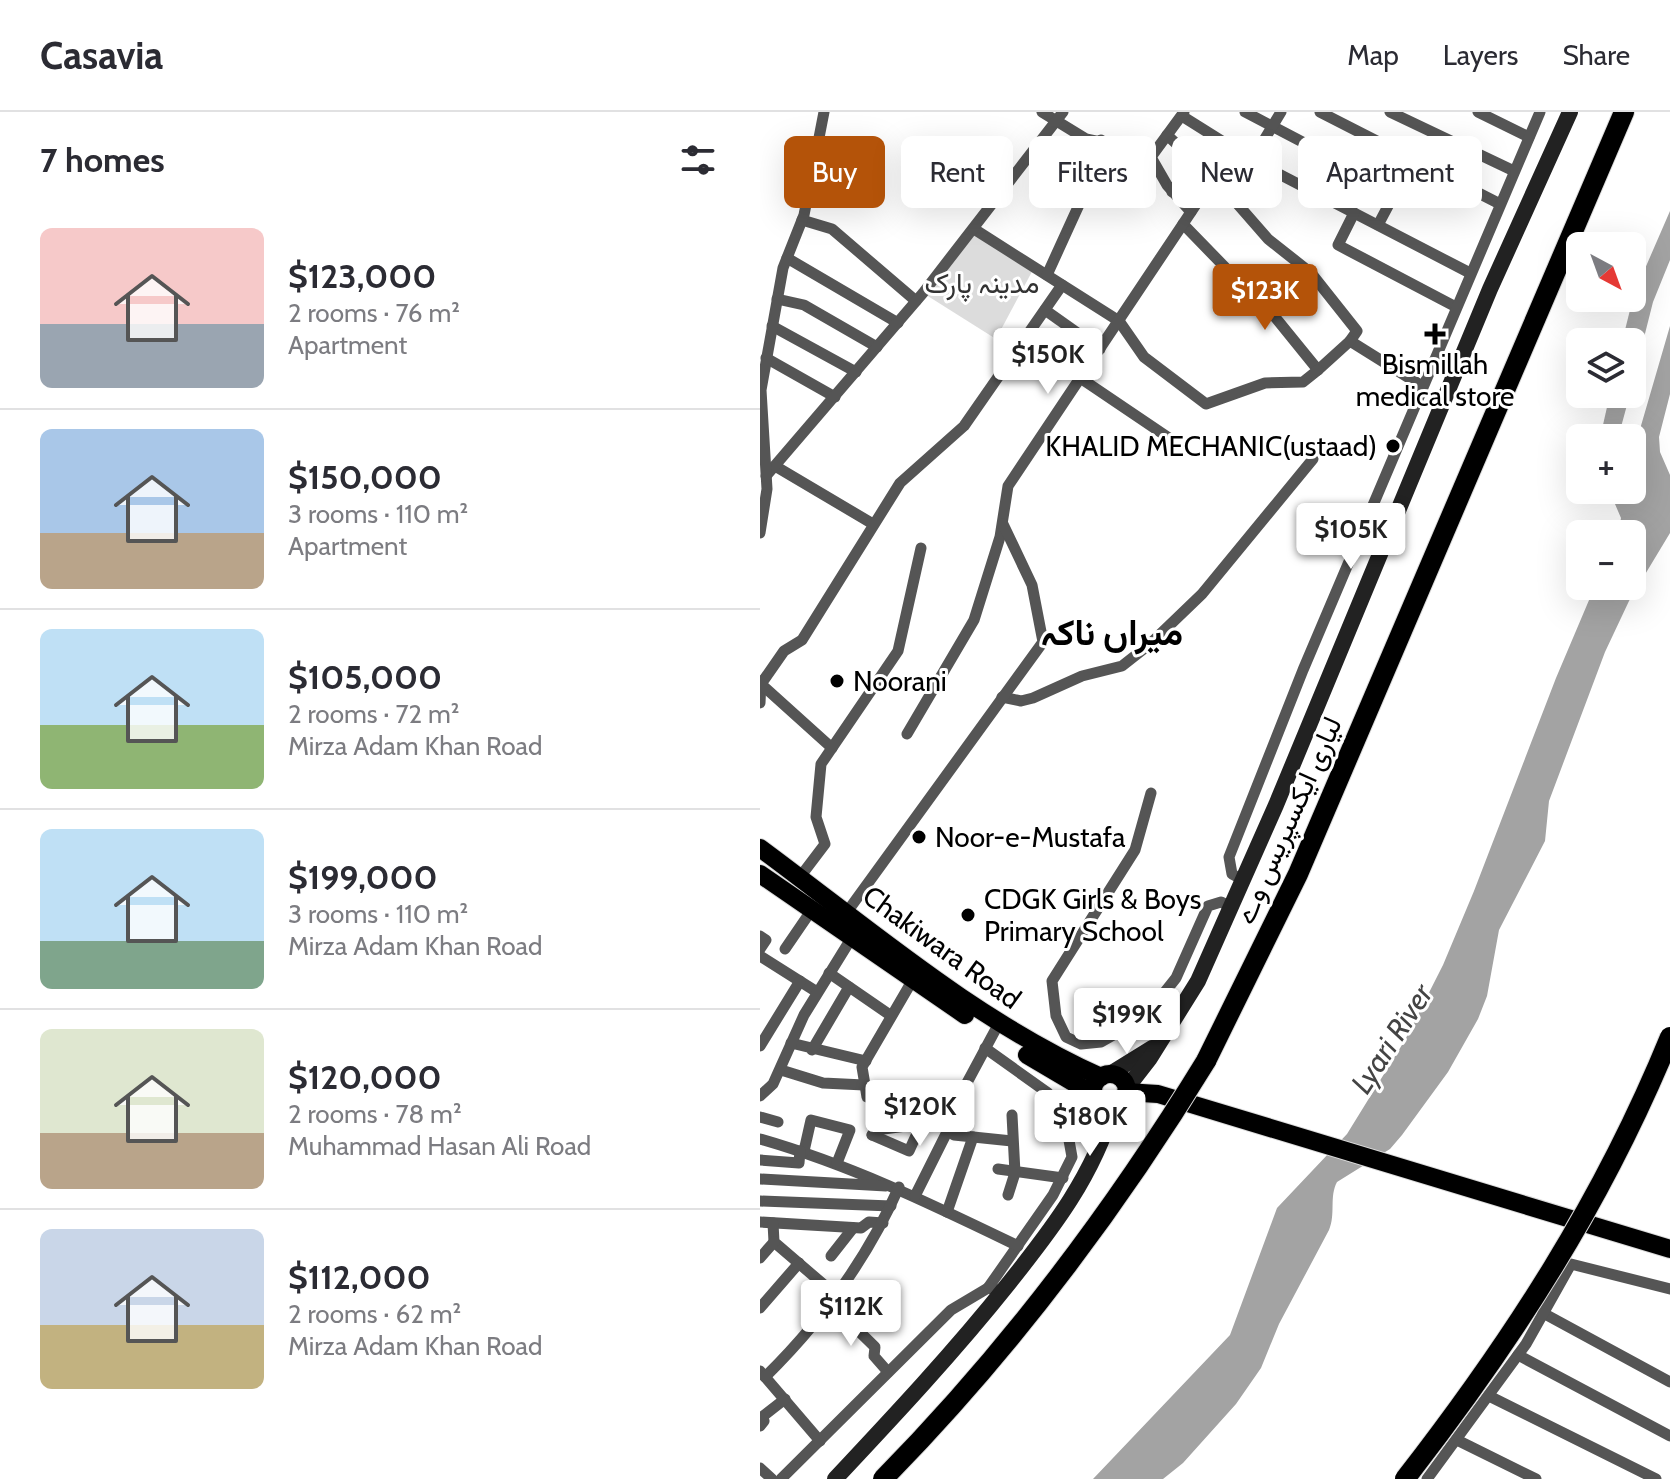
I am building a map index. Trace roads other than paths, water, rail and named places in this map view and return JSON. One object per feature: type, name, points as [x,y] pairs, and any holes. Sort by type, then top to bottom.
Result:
[{"type":"highway","name":"لیاری ایکسپریس وے","points":[[883,1479],[971,1386],[1074,1260],[1142,1163],[1206,1061],[1292,887],[1624,112]]},
{"type":"highway","points":[[1405,1479],[1475,1389],[1553,1273],[1645,1098],[1670,1037]]},
{"type":"main road","points":[[835,1479],[966,1338],[1082,1184],[1095,1162],[1113,1107],[1123,1101],[1126,1090],[1198,981],[1276,805],[1490,289],[1570,112]]},
{"type":"main road","name":"Chakiwara Road","points":[[760,848],[847,912],[856,932]]},
{"type":"main road","name":"Chakiwara Road","points":[[760,874],[811,911],[856,932],[916,974],[992,1035],[1101,1082]]},
{"type":"main road","points":[[1113,1107],[1098,1103],[1101,1082],[1157,1045]]},
{"type":"main road","points":[[1101,1082],[1120,1078],[1126,1090]]},
{"type":"main road","points":[[1126,1090],[1150,1092],[1670,1249]]},
{"type":"street","points":[[760,533],[766,476],[761,390],[777,299],[787,258],[802,220],[824,112]]},
{"type":"street","points":[[1042,112],[1080,136]]},
{"type":"street","points":[[766,476],[916,301],[1063,112]]},
{"type":"street","points":[[1245,112],[1396,191],[1378,225]]},
{"type":"street","points":[[1266,136],[1281,112]]},
{"type":"street","points":[[1320,112],[1500,204]]},
{"type":"street","points":[[1390,112],[1514,171]]},
{"type":"street","points":[[1478,112],[1529,137]]},
{"type":"street","points":[[1241,879],[1232,874],[1229,857],[1422,386],[1540,112]]},
{"type":"street","points":[[1156,150],[1183,114],[1215,136]]},
{"type":"street","points":[[1167,135],[1172,140]]},
{"type":"street","points":[[1156,165],[1172,192]]},
{"type":"street","points":[[1282,176],[1470,273]]},
{"type":"street","points":[[1047,275],[1078,208]]},
{"type":"street","points":[[1187,208],[1191,212]]},
{"type":"street","points":[[907,734],[974,620],[1003,522],[1008,486],[1195,208]]},
{"type":"street","points":[[974,229],[1119,321],[1144,357],[1206,404],[1265,383],[1303,382],[1350,341],[1357,331],[1311,273],[1268,239],[1241,208]]},
{"type":"street","points":[[1354,213],[1338,245],[1456,307]]},
{"type":"street","points":[[802,220],[832,229],[916,301]]},
{"type":"street","points":[[1183,224],[1251,294],[1262,301],[1318,370]]},
{"type":"street","points":[[787,258],[898,323]]},
{"type":"street","points":[[761,684],[784,651],[802,640],[900,483],[964,426],[1062,285]]},
{"type":"street","points":[[777,299],[804,305],[877,347]]},
{"type":"street","points":[[1045,310],[1100,349]]},
{"type":"street","points":[[772,326],[856,372]]},
{"type":"street","points":[[1024,340],[1172,440]]},
{"type":"street","points":[[1350,341],[1422,386]]},
{"type":"street","points":[[766,358],[835,397]]},
{"type":"street","points":[[1002,697],[1021,701],[1033,698],[1082,676],[1122,666],[1202,594],[1313,459]]},
{"type":"street","points":[[775,466],[873,524]]},
{"type":"street","points":[[847,912],[1043,642],[1032,585],[1003,522]]},
{"type":"street","points":[[800,877],[825,844],[816,817],[821,764],[898,651],[921,548]]},
{"type":"street","points":[[760,672],[760,703]]},
{"type":"street","points":[[761,684],[832,748]]},
{"type":"street","points":[[1151,793],[1135,850],[1052,981],[1056,1016],[1066,1037],[1081,1044],[1101,1042],[1145,1017],[1176,978],[1208,906],[1221,902],[1229,906]]},
{"type":"street","points":[[785,949],[811,911]]},
{"type":"street","points":[[761,1091],[773,1084],[817,992],[856,932]]},
{"type":"street","points":[[760,936],[766,940],[760,949]]},
{"type":"street","points":[[760,956],[817,992]]},
{"type":"street","points":[[829,973],[890,1015]]},
{"type":"street","points":[[781,1479],[951,1310],[988,1288],[1063,1178],[1072,1157],[1065,1118],[1048,1093],[992,1035],[955,1105],[950,1108],[923,1120],[867,1097],[862,1067],[916,974]]},
{"type":"street","points":[[760,1046],[800,981]]},
{"type":"street","points":[[812,1050],[849,987]]},
{"type":"street","points":[[791,1043],[866,1061]]},
{"type":"street","points":[[781,1070],[823,1083],[864,1085]]},
{"type":"street","points":[[915,1196],[948,1130],[950,1108]]},
{"type":"street","points":[[1008,1195],[1015,1173],[1012,1115]]},
{"type":"street","points":[[760,1117],[778,1122]]},
{"type":"street","points":[[760,1160],[799,1163],[811,1120],[850,1130],[837,1163]]},
{"type":"street","points":[[948,1130],[954,1135],[1012,1141]]},
{"type":"street","points":[[947,1212],[973,1137]]},
{"type":"street","points":[[760,1139],[837,1163],[899,1187],[1018,1246]]},
{"type":"street","points":[[998,1169],[1063,1178]]},
{"type":"street","points":[[760,1179],[899,1187]]},
{"type":"street","points":[[820,1441],[763,1374],[834,1300],[883,1223],[899,1187]]},
{"type":"street","points":[[760,1201],[891,1206]]},
{"type":"street","points":[[760,1222],[853,1228],[861,1228],[869,1222],[883,1223]]},
{"type":"street","points":[[760,1258],[774,1242],[773,1223]]},
{"type":"street","points":[[831,1256],[853,1228]]},
{"type":"street","points":[[774,1242],[834,1300],[846,1318],[875,1347],[874,1356],[888,1372]]},
{"type":"street","points":[[761,1305],[799,1263]]},
{"type":"street","points":[[1427,1479],[1518,1355],[1571,1264],[1670,1289]]},
{"type":"street","points":[[988,1288],[1002,1291],[1009,1283]]},
{"type":"street","points":[[846,1318],[860,1303]]},
{"type":"street","points":[[1543,1313],[1670,1382]]},
{"type":"street","points":[[1518,1355],[1670,1436]]},
{"type":"street","points":[[1489,1396],[1656,1479]]},
{"type":"street","points":[[761,1419],[785,1399]]},
{"type":"street","points":[[1457,1440],[1536,1479]]},
{"type":"street","points":[[760,1468],[772,1479]]},
{"type":"place","name":"Bismillah medical store","points":[[1435,334]]},
{"type":"place","name":"KHALID MECHANIC(ustaad)","points":[[1393,446]]},
{"type":"place","name":"Noorani","points":[[837,681]]},
{"type":"place","name":"Noor-e-Mustafa","points":[[919,837]]},
{"type":"place","name":"CDGK Girls & Boys Primary School","points":[[968,915]]},
{"type":"district","name":"میراں ناکہ","points":[[1112,632]]},
{"type":"park label","name":"مدینہ پارک","points":[[982,283]]},
{"type":"water label","name":"Lyari River","points":[[1392,1039]]}]
